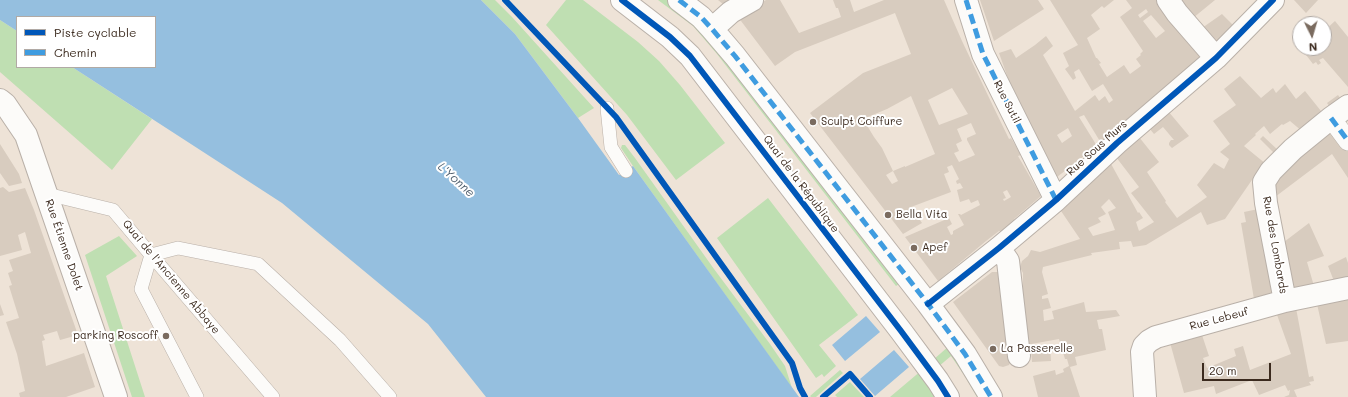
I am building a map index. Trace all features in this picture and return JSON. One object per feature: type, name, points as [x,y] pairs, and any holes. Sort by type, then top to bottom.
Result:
[{"type":"street","name":"Quai de la République","points":[[622,0],[670,37],[690,56],[898,327],[948,397]]},
{"type":"street","points":[[679,0],[701,17],[735,56],[928,304],[965,354],[991,397]]},
{"type":"street","points":[[712,29],[731,12],[752,0]]},
{"type":"street","name":"Rue Sutil","points":[[966,0],[983,54],[1056,200]]},
{"type":"street","points":[[1168,0],[1177,13],[1216,58]]},
{"type":"street","name":"Rue Sous Murs","points":[[928,304],[999,248],[1056,200],[1117,143],[1216,58],[1273,0]]},
{"type":"street","name":"Rue Étienne Dolet","points":[[0,100],[5,104],[26,136],[116,397]]},
{"type":"street","points":[[1340,112],[1348,141]]},
{"type":"street","name":"Rue des Lombards","points":[[1285,302],[1266,203],[1264,182],[1271,171],[1293,149],[1340,112]]},
{"type":"street","points":[[999,248],[1008,261],[1019,356]]},
{"type":"street","name":"Rue Lebeuf","points":[[1145,397],[1142,352],[1148,341],[1156,337],[1285,302],[1348,288]]},
{"type":"lane","points":[[607,108],[611,147],[626,170]]},
{"type":"lane","name":"Quai de l'Ancienne Abbaye","points":[[47,194],[114,210],[273,397]]},
{"type":"lane","points":[[197,397],[141,289],[151,255],[178,248],[258,264],[340,340],[390,397]]},
{"type":"green space","points":[[481,0],[495,0],[594,108],[578,118],[515,34]]},
{"type":"green space","points":[[566,0],[583,0],[638,42],[659,61],[680,85],[725,143],[676,180],[627,115],[546,25]]},
{"type":"green space","points":[[658,0],[669,0],[697,22],[902,282],[896,286],[717,54],[693,26]]},
{"type":"green space","points":[[0,20],[16,30],[16,68],[74,68],[152,119],[112,170],[0,72]]},
{"type":"green space","points":[[622,145],[625,145],[635,158],[714,269],[770,344],[785,366],[792,388],[633,166],[621,148]]},
{"type":"green space","points":[[768,198],[858,315],[819,345],[836,366],[824,377],[822,374],[816,378],[717,238]]},
{"type":"green space","points":[[119,236],[137,256],[106,276],[145,397],[132,397],[85,255]]},
{"type":"green space","points":[[949,346],[983,397],[977,397],[951,356],[938,367],[933,360]]},
{"type":"green space","points":[[840,370],[843,373],[816,397],[810,396]]},
{"type":"green space","points":[[922,370],[940,397],[890,397]]},
{"type":"green space","points":[[850,382],[864,397],[837,397],[835,395]]},
{"type":"water","name":"L'Yonne","points":[[0,0],[481,0],[515,34],[619,175],[633,166],[799,397],[486,397],[428,324],[282,203],[74,68],[156,68],[156,16],[16,16],[16,30],[0,20]]},
{"type":"water","points":[[866,316],[880,332],[845,361],[832,345]]},
{"type":"water","points":[[894,350],[909,367],[875,396],[860,379]]},
{"type":"building","points":[[718,0],[733,0],[724,5]]},
{"type":"building","points":[[766,0],[780,0],[799,33],[841,17],[833,0],[850,0],[854,12],[884,0],[944,0],[1009,139],[1011,138],[1021,155],[1018,156],[1041,196],[1014,219],[1016,222],[1001,232],[999,231],[938,281],[905,237],[949,218],[952,224],[947,227],[951,235],[953,234],[953,231],[964,225],[958,214],[961,215],[980,205],[978,200],[971,203],[969,199],[960,202],[957,190],[963,188],[960,183],[957,184],[956,181],[959,179],[952,165],[947,167],[949,172],[944,174],[951,192],[911,207],[922,223],[903,234],[810,113],[863,73],[911,54],[895,13],[795,52],[775,66],[738,17]],"holes":[[[952,88],[968,114],[939,125],[928,100]],[[911,96],[935,154],[893,171],[882,148],[863,119],[887,109]],[[971,123],[976,134],[967,138],[975,155],[959,162],[954,153],[959,151],[956,144],[962,141],[957,129]],[[893,171],[898,181],[892,184],[886,175]],[[1007,190],[1011,197],[1004,201],[1003,199],[1006,198],[1003,192]]]},
{"type":"building","points":[[980,0],[1038,0],[1044,9],[994,41]]},
{"type":"building","points":[[1050,0],[1114,0],[1104,8],[1102,6],[1091,15],[1100,29],[1087,38],[1107,77],[1124,65],[1130,74],[1141,66],[1136,59],[1143,51],[1120,17],[1132,8],[1126,0],[1159,0],[1207,51],[1101,143],[1084,115],[1079,117],[1097,146],[1057,177],[1010,84],[999,53],[1011,49],[1016,58],[1046,36],[1053,46],[1043,55],[1075,111],[1095,95],[1099,101],[1105,96],[1109,103],[1113,100],[1103,84],[1092,91],[1079,69],[1074,72],[1076,78],[1073,80],[1065,69],[1069,66],[1063,53],[1078,45]],"holes":[[[1146,9],[1148,12],[1140,18],[1138,15]],[[1151,15],[1165,31],[1156,38],[1143,21]],[[1068,128],[1072,136],[1062,143],[1057,135]]]},
{"type":"building","points":[[1176,0],[1215,0],[1193,18]]},
{"type":"building","points":[[1294,0],[1318,0],[1306,13]]},
{"type":"building","points":[[1222,14],[1235,27],[1216,43],[1202,28]]},
{"type":"building","points":[[1335,21],[1348,37],[1348,87],[1323,58],[1319,60],[1321,63],[1318,65],[1316,62],[1313,64],[1307,56],[1332,56],[1332,24]]},
{"type":"building","points":[[1240,76],[1261,98],[1273,88],[1276,93],[1285,84],[1296,99],[1305,91],[1325,116],[1303,132],[1290,121],[1283,125],[1282,124],[1270,134],[1264,126],[1255,134],[1256,135],[1244,146],[1266,164],[1258,180],[1254,177],[1225,219],[1207,225],[1201,212],[1146,245],[1133,247],[1131,241],[1119,242],[1120,249],[1091,253],[1092,255],[1043,267],[1042,272],[1048,294],[1042,296],[1042,299],[1048,298],[1051,308],[1043,310],[1044,321],[1054,319],[1052,311],[1084,302],[1086,312],[1116,310],[1120,316],[1097,320],[1099,329],[1102,329],[1106,350],[1075,357],[1077,365],[1070,367],[1080,397],[1038,397],[1033,376],[1055,370],[1056,375],[1064,372],[1063,369],[1069,366],[1067,359],[1065,359],[1059,339],[1026,345],[1023,315],[1023,273],[1020,267],[1022,261],[1028,256],[1031,250],[1040,252],[1080,239],[1061,211],[1110,162],[1138,213],[1139,212],[1143,218],[1136,222],[1139,231],[1154,222],[1131,193],[1139,187],[1116,157],[1139,137],[1159,162],[1147,172],[1166,201],[1165,202],[1177,218],[1207,197],[1197,185],[1214,163],[1224,169],[1229,159],[1220,152],[1230,144],[1213,121],[1236,105],[1224,89]],"holes":[[[1109,199],[1116,208],[1108,212],[1115,230],[1093,236],[1088,228],[1101,222],[1098,218],[1106,214],[1101,207]]]},
{"type":"building","points":[[1338,95],[1343,102],[1332,110],[1327,103]]},
{"type":"building","points":[[1168,111],[1189,136],[1172,148],[1169,143],[1171,140],[1174,140],[1163,127],[1154,134],[1149,128]]},
{"type":"building","points":[[1332,128],[1348,150],[1348,178],[1332,154],[1271,200],[1271,181]]},
{"type":"building","points":[[1263,136],[1280,152],[1276,155],[1260,139]]},
{"type":"building","points":[[0,144],[19,174],[22,183],[9,186],[0,173]]},
{"type":"building","points":[[3,187],[9,192],[25,188],[78,335],[60,340],[57,331],[43,335],[45,340],[42,341],[46,366],[84,353],[95,387],[66,397],[20,397],[19,393],[25,391],[17,354],[6,322],[19,318],[9,286],[12,285],[8,273],[13,271],[9,260],[31,253],[25,232],[18,235],[22,250],[0,256],[0,188]]},
{"type":"building","points":[[1263,208],[1278,294],[1254,299],[1241,223],[1246,222],[1244,212]]},
{"type":"building","points":[[1309,223],[1324,256],[1307,262],[1314,286],[1291,290],[1280,245]]},
{"type":"building","points":[[1346,257],[1348,263],[1348,278],[1334,281],[1328,266]]},
{"type":"building","points":[[992,272],[998,272],[1011,360],[1009,365],[1003,367],[999,366],[953,302]]},
{"type":"building","points":[[1348,297],[1348,341],[1326,344],[1317,304]]},
{"type":"building","points":[[0,304],[4,315],[0,316]]},
{"type":"building","points":[[1296,308],[1309,377],[1313,376],[1314,381],[1309,382],[1311,385],[1294,390],[1297,397],[1284,397],[1289,395],[1290,390],[1288,391],[1285,385],[1259,395],[1252,380],[1216,394],[1214,386],[1184,393],[1169,339],[1201,332],[1209,356],[1203,358],[1207,368],[1236,356],[1234,349],[1243,346],[1250,370],[1291,354],[1276,312]]},
{"type":"building","points":[[1050,346],[1051,361],[1032,362],[1031,349]]},
{"type":"marked path","points":[[679,0],[701,17],[735,56],[928,304],[965,354],[991,397]]},
{"type":"marked path","points":[[966,0],[983,54],[1056,200]]},
{"type":"marked path","points":[[1331,118],[1348,141]]},
{"type":"cycle path","points":[[505,0],[616,117],[792,363],[800,388],[805,397]]},
{"type":"cycle path","points":[[622,0],[670,37],[690,56],[901,331],[948,397]]},
{"type":"cycle path","points":[[928,304],[999,248],[1056,200],[1117,143],[1216,58],[1273,0]]},
{"type":"cycle path","points":[[823,397],[850,374],[870,397]]},
{"type":"place","name":"Sculpt Coiffure","points":[[813,122]]},
{"type":"place","name":"Bella Vita","points":[[888,215]]},
{"type":"place","name":"Apef","points":[[914,248]]},
{"type":"place","name":"parking Roscoff","points":[[166,336]]},
{"type":"place","name":"La Passerelle","points":[[993,349]]}]
